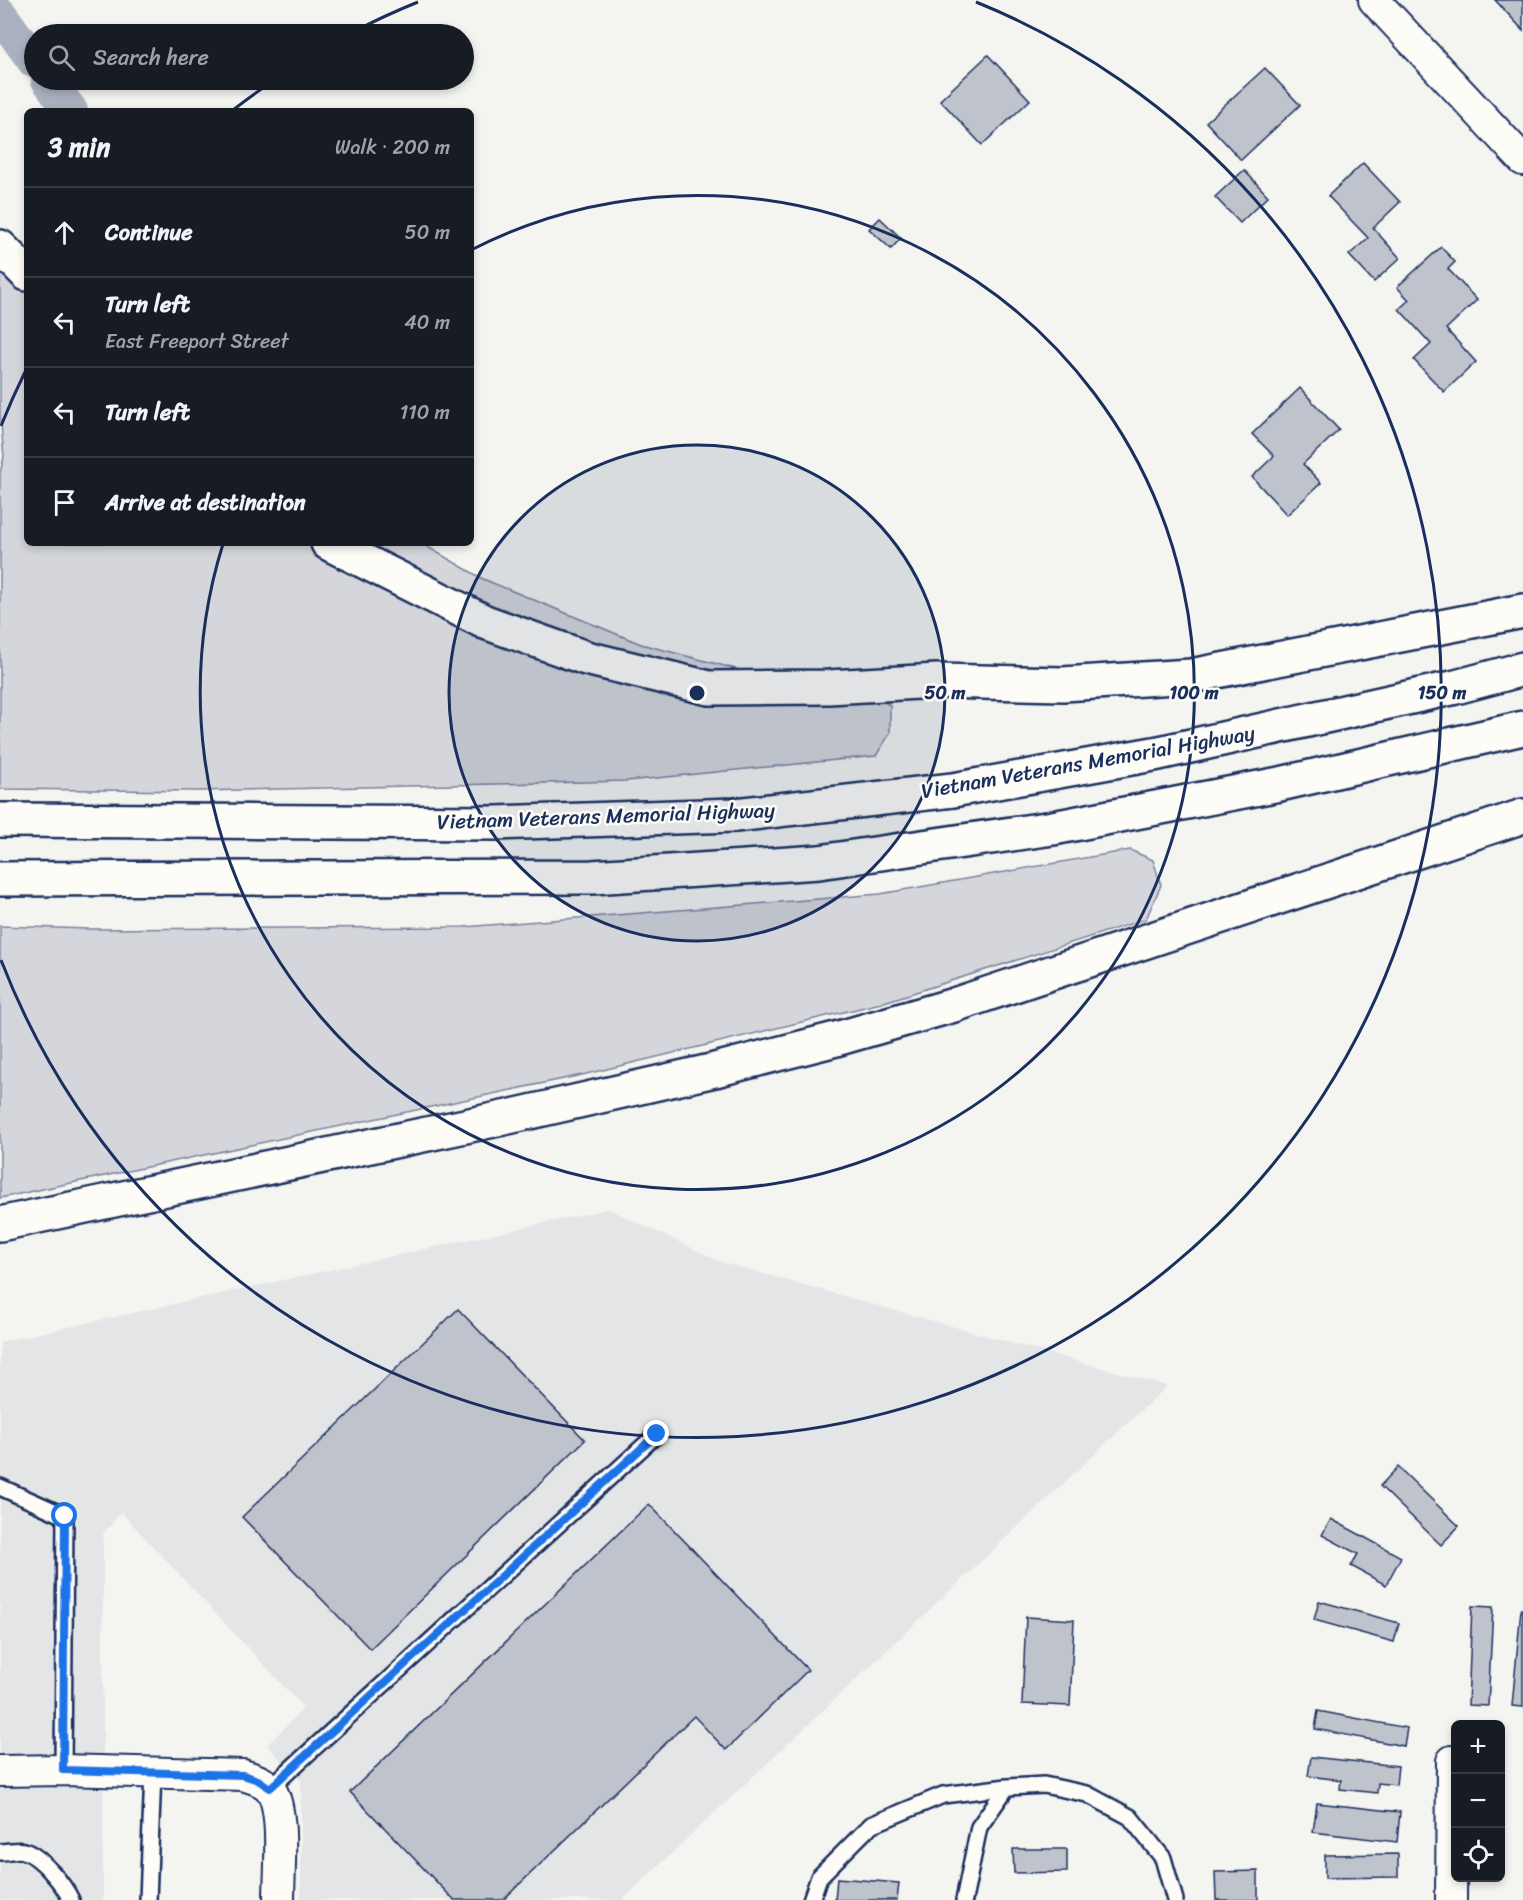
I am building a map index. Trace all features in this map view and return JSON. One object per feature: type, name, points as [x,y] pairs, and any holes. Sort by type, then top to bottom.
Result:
[{"type":"highway","points":[[0,247],[24,271]]},
{"type":"highway","points":[[334,546],[485,622],[586,658],[709,688],[828,687],[937,681],[1063,684],[1191,676],[1523,611]]},
{"type":"highway","name":"Vietnam Veterans Memorial Highway","points":[[0,820],[496,823],[735,815],[953,790],[1160,753],[1452,688],[1523,669]]},
{"type":"highway","points":[[0,879],[592,877],[819,862],[1053,828],[1280,784],[1523,728]]},
{"type":"highway","points":[[0,1224],[520,1114],[715,1070],[836,1039],[954,1005],[1523,816]]},
{"type":"street","points":[[1374,0],[1523,160]]},
{"type":"street","points":[[0,1771],[63,1770],[243,1775],[258,1780],[270,1788],[277,1803],[279,1900]]},
{"type":"street","points":[[1451,1900],[1452,1774]]},
{"type":"lane","points":[[270,1788],[657,1434]]},
{"type":"lane","points":[[0,1487],[65,1516],[63,1770]]},
{"type":"lane","points":[[148,1900],[153,1773]]},
{"type":"lane","points":[[811,1900],[819,1877],[871,1825],[943,1795],[1044,1785],[1087,1794],[1130,1817],[1163,1858],[1175,1900]]},
{"type":"lane","points":[[964,1900],[980,1827],[1007,1787]]},
{"type":"lane","points":[[0,1852],[25,1851],[48,1868],[66,1889],[71,1900]]},
{"type":"shaded area","points":[[0,245],[24,263],[24,546],[426,546],[483,579],[641,644],[755,674],[862,691],[890,705],[890,733],[876,756],[627,781],[198,791],[0,789],[0,473],[4,457],[0,413]]},
{"type":"shaded area","points":[[1130,850],[1153,860],[1161,885],[1146,919],[881,1003],[582,1075],[0,1198],[0,926],[88,929],[464,927],[880,894]]},
{"type":"shaded area","points":[[608,1209],[724,1263],[1167,1386],[622,1900],[301,1900],[301,1781],[267,1745],[304,1708],[121,1512],[103,1534],[103,1900],[0,1900],[0,1342]]},
{"type":"building","points":[[1495,0],[1523,0],[1523,30]]},
{"type":"building","points":[[988,55],[1030,100],[982,145],[940,100]]},
{"type":"building","points":[[1265,68],[1300,105],[1241,160],[1206,122]]},
{"type":"building","points":[[1363,163],[1400,202],[1373,228],[1400,258],[1374,282],[1349,255],[1368,238],[1328,196]]},
{"type":"building","points":[[1244,170],[1268,196],[1240,223],[1215,197]]},
{"type":"building","points":[[880,218],[901,238],[891,249],[869,229]]},
{"type":"building","points":[[1441,247],[1455,262],[1448,269],[1477,300],[1446,329],[1476,362],[1444,392],[1414,360],[1431,344],[1399,309],[1409,300],[1397,287]]},
{"type":"building","points":[[1300,388],[1339,430],[1303,464],[1321,483],[1287,515],[1252,477],[1274,456],[1252,434]]},
{"type":"building","points":[[458,1309],[585,1440],[370,1649],[242,1517]]},
{"type":"building","points":[[1398,1467],[1459,1526],[1441,1545],[1380,1486]]},
{"type":"building","points":[[649,1504],[808,1670],[726,1750],[694,1716],[503,1900],[454,1900],[350,1792]]},
{"type":"building","points":[[1331,1519],[1401,1557],[1386,1585],[1351,1566],[1358,1554],[1322,1535]]},
{"type":"building","points":[[1319,1601],[1399,1623],[1394,1642],[1314,1620]]},
{"type":"building","points":[[1472,1606],[1493,1607],[1488,1706],[1468,1705]]},
{"type":"building","points":[[1521,1609],[1523,1610],[1523,1707],[1512,1706]]},
{"type":"building","points":[[1026,1617],[1074,1620],[1070,1706],[1022,1704]]},
{"type":"building","points":[[1318,1711],[1407,1728],[1404,1746],[1315,1729]]},
{"type":"building","points":[[1311,1757],[1398,1766],[1396,1785],[1378,1783],[1377,1793],[1340,1789],[1341,1780],[1308,1776]]},
{"type":"building","points":[[1317,1803],[1400,1812],[1397,1842],[1313,1832]]},
{"type":"building","points":[[1013,1849],[1067,1849],[1067,1872],[1014,1873]]},
{"type":"building","points":[[1398,1854],[1398,1877],[1325,1878],[1325,1855]]},
{"type":"building","points":[[1258,1871],[1258,1900],[1216,1900],[1215,1872]]},
{"type":"building","points":[[837,1878],[899,1883],[897,1900],[835,1900]]},
{"type":"waterway","points":[[0,14],[24,47]]},
{"type":"waterway","points":[[55,90],[69,108]]},
{"type":"route","points":[[65,1516],[63,1770],[243,1775],[258,1780],[270,1788],[657,1434]]}]
